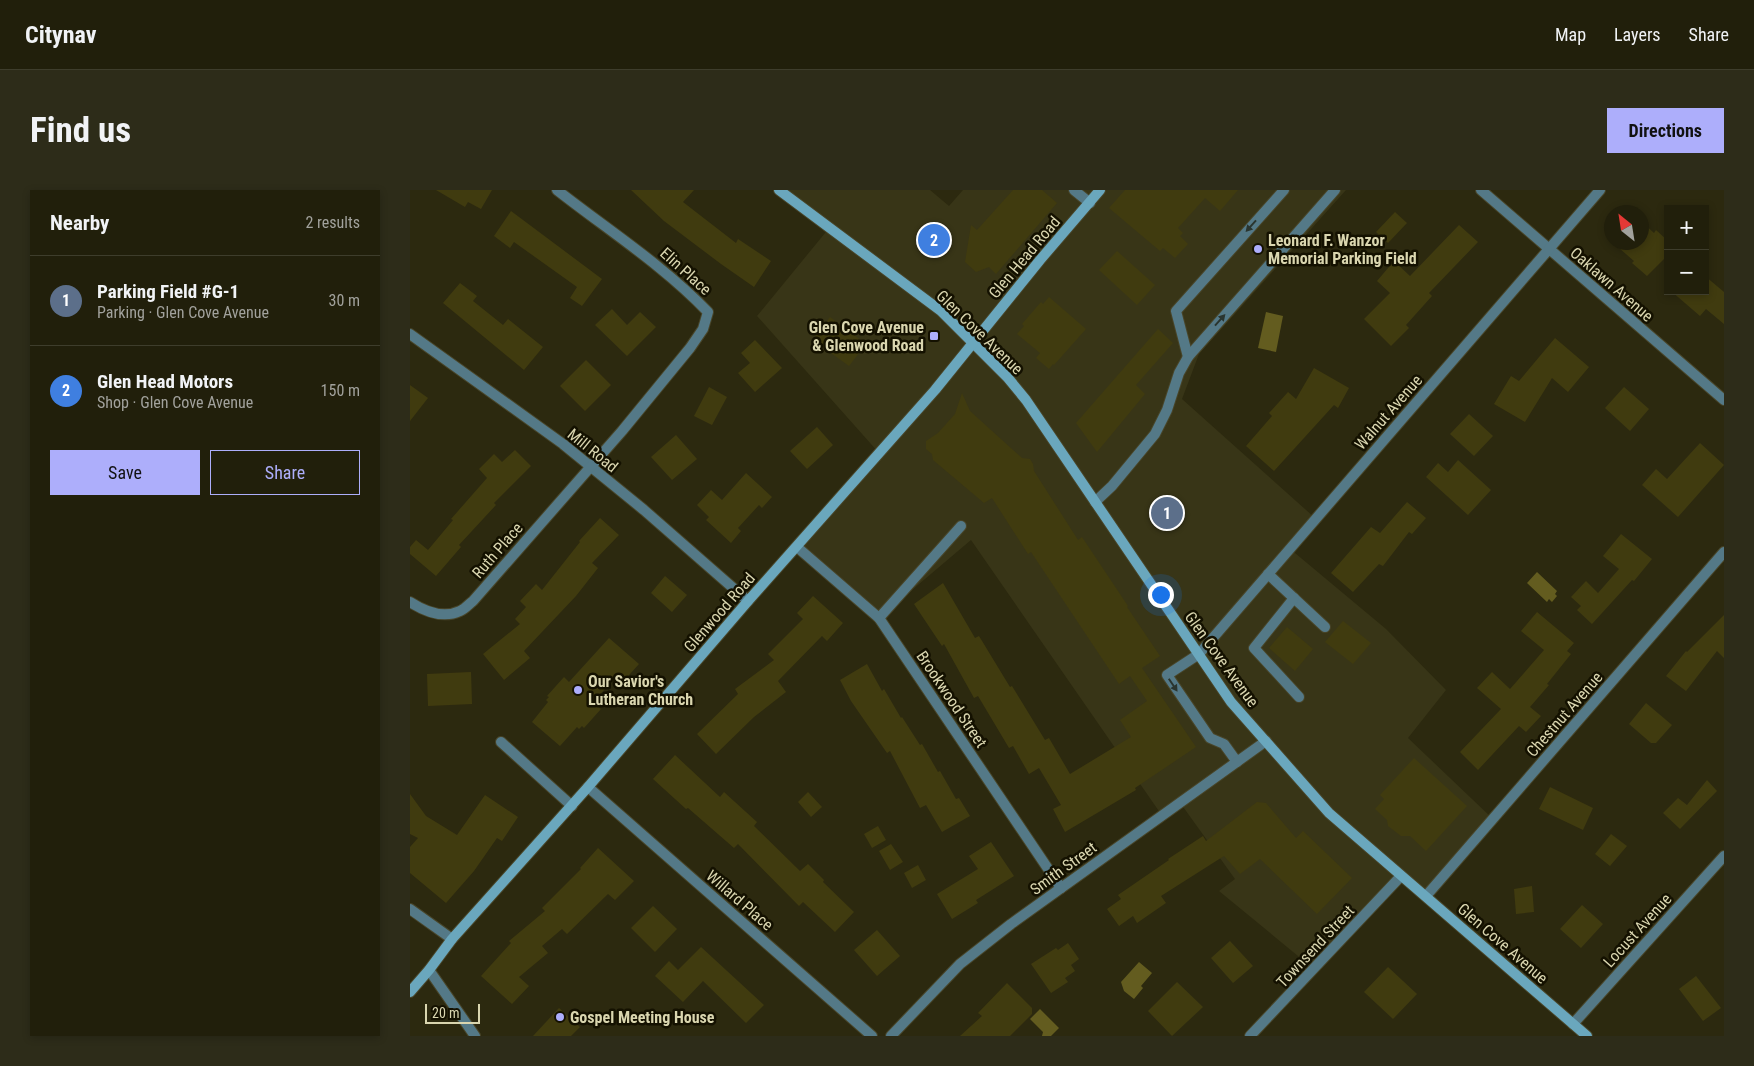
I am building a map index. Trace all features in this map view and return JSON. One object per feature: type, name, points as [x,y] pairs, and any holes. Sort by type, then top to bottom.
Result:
[{"type":"main road","name":"Glen Cove Avenue","points":[[779,190],[941,311],[1008,378],[1026,400],[1231,702],[1329,813],[1587,1036]]},
{"type":"main road","name":"Glen Head Road","points":[[972,344],[1100,190]]},
{"type":"main road","name":"Glenwood Road","points":[[410,992],[452,939],[572,806],[748,601],[935,390],[972,344]]},
{"type":"street","name":"Elin Place","points":[[557,190],[647,257],[687,290],[708,312],[703,330],[690,348],[622,431],[589,466]]},
{"type":"street","points":[[1074,190],[1090,203]]},
{"type":"street","points":[[1188,357],[1176,311],[1284,190]]},
{"type":"street","points":[[1095,502],[1112,486],[1155,434],[1167,410],[1178,373],[1188,357],[1334,190]]},
{"type":"street","name":"Oaklawn Avenue","points":[[1481,190],[1724,400]]},
{"type":"street","name":"Walnut Avenue","points":[[1236,762],[1224,744],[1210,738],[1167,676],[1198,654],[1600,190]]},
{"type":"street","name":"Mill Road","points":[[410,334],[562,444],[644,510],[748,601]]},
{"type":"street","name":"Ruth Place","points":[[410,602],[419,608],[437,614],[460,611],[473,601],[589,466]]},
{"type":"street","points":[[879,618],[962,526]]},
{"type":"street","name":"Brookwood Street","points":[[797,546],[879,618],[1062,888]]},
{"type":"street","name":"Chestnut Avenue","points":[[1426,896],[1724,552]]},
{"type":"street","points":[[1268,574],[1326,627]]},
{"type":"street","points":[[1294,598],[1254,648],[1299,696]]},
{"type":"street","name":"Smith Street","points":[[891,1036],[960,964],[1011,924],[1266,741]]},
{"type":"street","points":[[502,742],[572,806]]},
{"type":"street","name":"Willard Place","points":[[588,787],[872,1036]]},
{"type":"street","name":"Locust Avenue","points":[[1573,1024],[1724,856]]},
{"type":"street","name":"Townsend Street","points":[[1250,1036],[1401,876]]},
{"type":"street","points":[[410,909],[452,939]]},
{"type":"street","points":[[429,970],[475,1036]]},
{"type":"shaded area","points":[[781,190],[930,190],[949,206],[963,190],[1346,190],[1199,354],[1182,399],[1315,518],[1289,548],[1386,629],[1446,690],[1408,738],[1493,819],[1426,900],[1397,875],[1315,970],[1219,891],[1235,879],[1181,804],[1163,817],[971,540],[879,618],[797,546],[879,453],[757,316],[830,227]]},
{"type":"shaded area","points":[[1266,312],[1283,316],[1276,352],[1258,348]]},
{"type":"shaded area","points":[[1537,572],[1557,591],[1555,594],[1557,596],[1552,602],[1549,599],[1547,602],[1527,583]]},
{"type":"shaded area","points":[[1139,962],[1152,973],[1141,986],[1143,988],[1134,999],[1124,991],[1121,982]]},
{"type":"shaded area","points":[[1040,1009],[1059,1028],[1051,1036],[1042,1036],[1043,1032],[1030,1019]]},
{"type":"building","points":[[436,190],[492,190],[481,209],[468,202],[465,207]]},
{"type":"building","points":[[631,190],[694,190],[683,202],[736,243],[738,239],[771,261],[754,287],[664,221]]},
{"type":"building","points":[[1013,190],[1042,190],[1057,203],[996,274],[989,267],[976,272],[965,262],[971,225],[977,230]]},
{"type":"building","points":[[1125,190],[1238,190],[1220,211],[1205,198],[1178,228],[1183,233],[1180,236],[1188,244],[1175,258],[1163,248],[1160,251],[1109,208]]},
{"type":"building","points":[[511,211],[602,279],[582,306],[570,298],[577,287],[514,242],[510,248],[494,236]]},
{"type":"building","points":[[1395,212],[1407,223],[1388,243],[1376,232]]},
{"type":"building","points":[[933,222],[951,238],[935,256],[917,241]]},
{"type":"building","points":[[1459,225],[1478,242],[1429,293],[1432,296],[1406,325],[1409,328],[1391,346],[1364,319],[1390,293],[1377,281],[1394,261],[1410,276]]},
{"type":"building","points":[[1649,228],[1654,233],[1656,230],[1664,237],[1664,259],[1647,276],[1632,263],[1634,261],[1621,250],[1649,250]]},
{"type":"building","points":[[1117,251],[1155,285],[1137,305],[1099,270]]},
{"type":"building","points":[[1709,279],[1724,292],[1724,324],[1706,309],[1700,316],[1676,295],[1709,295]]},
{"type":"building","points":[[460,283],[477,296],[473,301],[503,325],[508,319],[543,347],[524,370],[443,303]]},
{"type":"building","points":[[1049,297],[1086,329],[1049,369],[1036,358],[1040,353],[1017,334],[1024,326],[1022,324],[1041,302],[1043,304]]},
{"type":"building","points":[[612,309],[627,325],[640,312],[656,327],[627,356],[595,325]]},
{"type":"building","points":[[830,317],[866,344],[849,366],[813,340]]},
{"type":"building","points":[[1158,329],[1173,343],[1136,385],[1145,394],[1097,452],[1076,423]]},
{"type":"building","points":[[1555,338],[1589,367],[1568,392],[1552,378],[1525,422],[1494,404],[1511,376],[1519,381]]},
{"type":"building","points":[[755,340],[782,368],[755,392],[738,373],[750,363],[741,353]]},
{"type":"building","points":[[586,360],[611,385],[585,411],[560,386]]},
{"type":"building","points":[[1314,368],[1349,388],[1338,408],[1334,405],[1274,471],[1246,446],[1272,416],[1269,413],[1288,392],[1296,399]]},
{"type":"building","points":[[410,385],[428,398],[410,421]]},
{"type":"building","points":[[709,387],[727,397],[712,425],[694,416]]},
{"type":"building","points":[[1624,387],[1649,409],[1630,431],[1605,408]]},
{"type":"building","points":[[962,393],[970,411],[1022,458],[1030,459],[1034,471],[1078,540],[1082,537],[1128,606],[1160,656],[1142,668],[1196,747],[1135,788],[1136,790],[1065,832],[1053,809],[1061,805],[1039,768],[1029,774],[1013,746],[1009,748],[978,696],[974,698],[944,644],[942,646],[914,604],[943,583],[975,638],[979,636],[1045,740],[1049,738],[1070,774],[1131,737],[1120,720],[1147,701],[1130,676],[1119,684],[1031,552],[1028,554],[992,498],[984,503],[933,460],[932,454],[926,449],[926,441],[938,433],[955,414]]},
{"type":"building","points":[[1469,414],[1493,436],[1474,456],[1450,434]]},
{"type":"building","points":[[817,427],[833,445],[807,469],[790,451]]},
{"type":"building","points":[[676,435],[697,459],[672,480],[651,457]]},
{"type":"building","points":[[1700,443],[1724,465],[1678,517],[1642,485],[1656,469],[1667,479]]},
{"type":"building","points":[[515,450],[531,466],[494,503],[496,505],[459,545],[461,547],[436,576],[410,554],[410,547],[416,540],[428,550],[453,520],[451,519],[487,478],[479,469],[494,454],[502,462]]},
{"type":"building","points":[[1458,460],[1491,490],[1468,515],[1426,477],[1438,463],[1448,472]]},
{"type":"building","points":[[746,473],[772,497],[762,508],[759,505],[738,528],[741,531],[731,543],[706,520],[709,517],[697,505],[711,490],[722,500]]},
{"type":"building","points":[[1407,502],[1426,518],[1412,534],[1409,532],[1383,566],[1379,564],[1353,592],[1331,573],[1371,527],[1380,533]]},
{"type":"building","points":[[600,518],[619,535],[592,563],[598,568],[576,596],[524,651],[530,658],[504,680],[483,654],[520,624],[515,619],[526,607],[520,601],[536,584],[542,590],[579,541]]},
{"type":"building","points":[[1621,534],[1652,559],[1634,581],[1632,580],[1592,624],[1577,610],[1581,606],[1571,597],[1586,581],[1598,593],[1619,569],[1603,556]]},
{"type":"building","points":[[665,576],[687,595],[672,612],[651,593]]},
{"type":"building","points":[[813,596],[843,623],[827,641],[822,636],[778,681],[786,692],[754,717],[716,754],[697,734],[738,694],[735,689],[774,660],[768,654],[803,619],[797,613]]},
{"type":"building","points":[[1537,612],[1574,643],[1567,651],[1571,654],[1547,684],[1549,685],[1530,707],[1541,716],[1526,732],[1519,726],[1478,770],[1460,752],[1501,709],[1477,688],[1492,672],[1510,689],[1544,650],[1521,631]]},
{"type":"building","points":[[1724,615],[1724,658],[1717,651],[1686,691],[1666,676],[1686,651]]},
{"type":"building","points":[[1343,621],[1371,643],[1353,664],[1325,642]]},
{"type":"building","points":[[1287,627],[1313,649],[1295,671],[1269,648]]},
{"type":"building","name":"Our Savior's Lutheran Church","points":[[609,638],[639,664],[621,684],[614,679],[593,702],[601,709],[584,728],[582,726],[579,729],[577,727],[560,746],[532,722],[548,702],[546,700],[549,697],[547,696],[564,677],[569,682]]},
{"type":"building","points":[[867,664],[882,691],[884,689],[901,718],[920,745],[922,744],[956,799],[959,798],[970,816],[942,832],[926,805],[920,808],[890,751],[887,753],[851,701],[840,680]]},
{"type":"building","points":[[471,672],[472,704],[428,706],[427,674]]},
{"type":"building","points":[[1646,703],[1672,725],[1656,743],[1651,743],[1629,724]]},
{"type":"building","points":[[675,755],[720,797],[724,792],[757,822],[754,826],[800,871],[808,864],[824,880],[823,882],[854,912],[835,932],[803,902],[799,906],[738,844],[734,848],[653,779]]},
{"type":"building","points":[[1414,758],[1467,806],[1426,851],[1410,836],[1401,836],[1388,826],[1387,820],[1375,809],[1384,799],[1380,795]]},
{"type":"building","points":[[1707,780],[1717,791],[1680,829],[1663,813],[1678,798],[1687,805]]},
{"type":"building","points":[[1550,787],[1593,808],[1583,830],[1539,809]]},
{"type":"building","points":[[808,792],[822,807],[811,817],[798,802]]},
{"type":"building","points":[[410,794],[426,816],[457,835],[485,795],[518,817],[502,841],[497,838],[474,871],[446,903],[410,873],[410,847],[418,838],[410,834]]},
{"type":"building","points":[[1257,802],[1266,803],[1296,838],[1303,831],[1352,878],[1317,914],[1260,859],[1240,874],[1224,856],[1161,896],[1166,903],[1137,923],[1133,916],[1119,926],[1107,909],[1121,899],[1118,895],[1203,836],[1206,841]]},
{"type":"building","points":[[878,826],[886,840],[872,848],[864,834]]},
{"type":"building","points":[[1611,834],[1627,846],[1610,866],[1595,854]]},
{"type":"building","points":[[991,842],[1014,876],[976,900],[978,903],[952,919],[937,894],[978,869],[969,856]]},
{"type":"building","points":[[891,844],[903,862],[890,870],[879,851]]},
{"type":"building","points":[[598,848],[634,881],[615,900],[608,894],[567,934],[562,929],[542,946],[548,953],[519,977],[529,986],[512,1004],[481,976],[511,943],[509,941],[545,911],[542,908],[581,869]]},
{"type":"building","points":[[918,865],[926,880],[912,888],[904,873]]},
{"type":"building","points":[[1532,886],[1534,912],[1516,914],[1514,889]]},
{"type":"building","points":[[1582,905],[1603,924],[1581,948],[1560,929]]},
{"type":"building","points":[[653,906],[677,929],[655,952],[631,928]]},
{"type":"building","points":[[877,930],[900,956],[877,976],[854,950]]},
{"type":"building","points":[[1230,941],[1253,966],[1233,983],[1211,958]]},
{"type":"building","points":[[1068,943],[1079,959],[1071,965],[1075,971],[1065,978],[1068,982],[1051,993],[1031,964],[1056,948],[1058,950]]},
{"type":"building","points":[[701,947],[764,1005],[746,1023],[703,981],[683,1002],[655,976],[669,961],[678,970]]},
{"type":"building","points":[[1388,967],[1417,994],[1393,1019],[1364,992]]},
{"type":"building","points":[[1696,976],[1721,1008],[1703,1021],[1679,989]]},
{"type":"building","points":[[1177,982],[1203,1007],[1172,1036],[1148,1011]]},
{"type":"building","points":[[1007,983],[1032,1008],[1032,1014],[1010,1036],[960,1036],[982,1016],[978,1013]]},
{"type":"building","name":"Gospel Meeting House","points":[[559,1008],[580,1027],[571,1036],[533,1036]]},
{"type":"place","name":"Glen Head Motors","points":[[934,240]]},
{"type":"place","name":"Leonard F. Wanzor Memorial Parking Field","points":[[1258,249]]},
{"type":"place","name":"Glen Cove Avenue & Glenwood Road","points":[[934,336]]},
{"type":"place","name":"Parking Field #G-1","points":[[1167,513]]},
{"type":"place","name":"Our Savior's Lutheran Church","points":[[578,690]]},
{"type":"place","name":"Gospel Meeting House","points":[[560,1017]]}]
